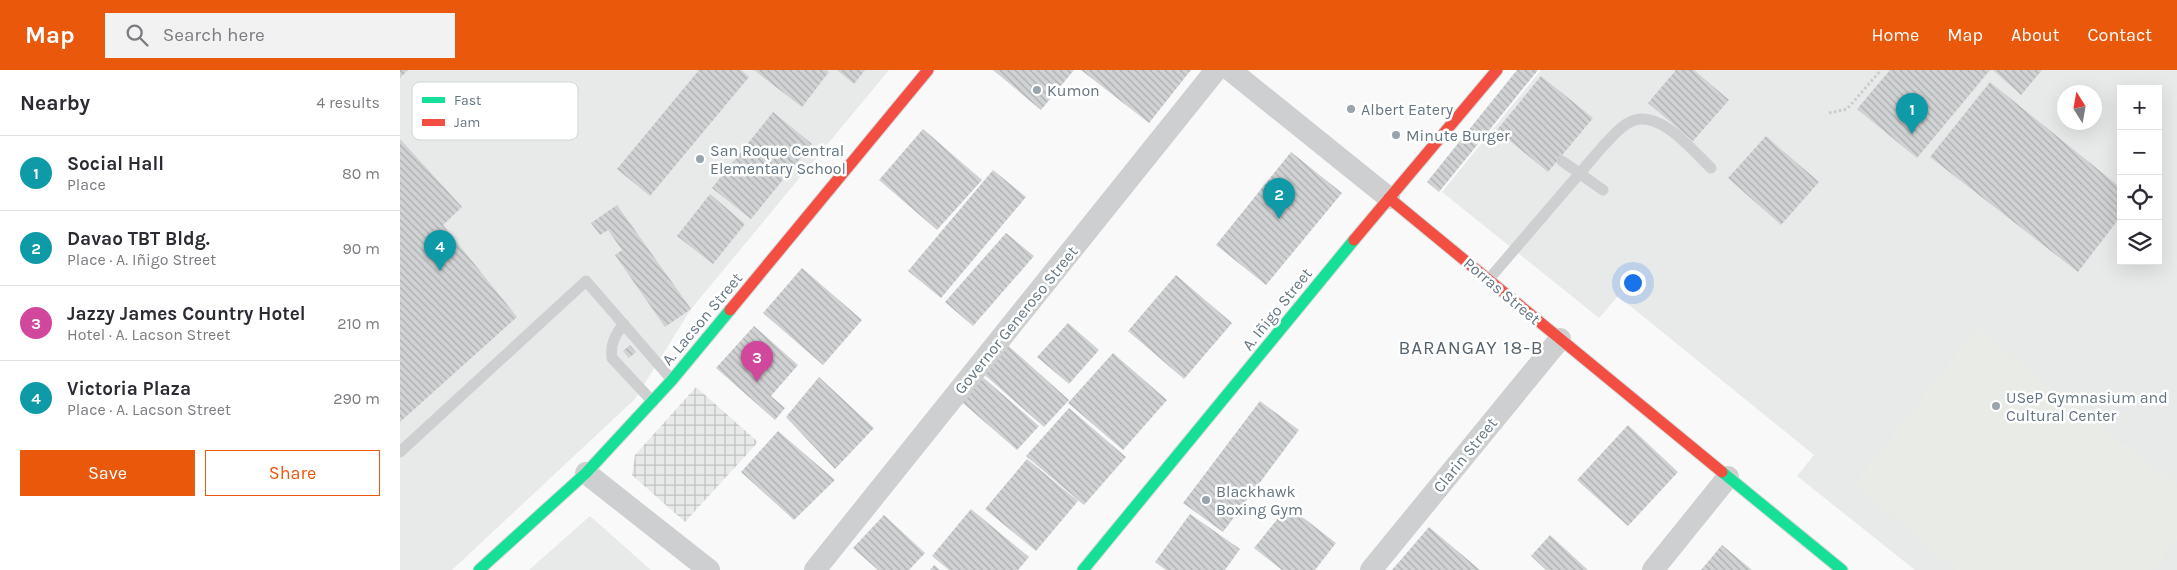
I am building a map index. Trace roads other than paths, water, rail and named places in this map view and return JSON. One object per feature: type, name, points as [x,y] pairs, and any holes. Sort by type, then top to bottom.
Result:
[{"type":"street","name":"A. Lacson Street","points":[[479,570],[586,473],[653,402],[928,70]]},
{"type":"street","name":"Governor Generoso Street","points":[[815,570],[1216,70]]},
{"type":"street","name":"Porras Street","points":[[1230,70],[1489,279],[1842,570]]},
{"type":"street","name":"A. Iñigo Street","points":[[1083,570],[1389,198],[1497,70]]},
{"type":"street","name":"Clarin Street","points":[[1370,570],[1560,339]]},
{"type":"street","points":[[586,473],[709,570]]},
{"type":"street","points":[[1653,570],[1728,477]]},
{"type":"lane","points":[[1489,279],[1604,145],[1621,128],[1634,120],[1649,119],[1663,125],[1711,168]]},
{"type":"lane","points":[[1562,161],[1603,190]]},
{"type":"lane","points":[[400,452],[586,281],[672,380]]},
{"type":"lane","points":[[624,324],[616,333],[612,343],[612,358],[653,402]]},
{"type":"place","name":"Kumon","points":[[1037,90]]},
{"type":"place","name":"Albert Eatery","points":[[1351,109]]},
{"type":"place","name":"Social Hall","points":[[1912,134]]},
{"type":"place","name":"Minute Burger","points":[[1396,135]]},
{"type":"place","name":"San Roque Central Elementary School","points":[[700,159]]},
{"type":"place","name":"Davao TBT Bldg.","points":[[1279,219]]},
{"type":"place","name":"Victoria Plaza","points":[[440,271]]},
{"type":"place","name":"Jazzy James Country Hotel","points":[[757,382]]},
{"type":"place","name":"USeP Gymnasium and Cultural Center","points":[[1996,406]]},
{"type":"place","name":"Blackhawk Boxing Gym","points":[[1206,500]]},
{"type":"district","name":"BARANGAY 18-B","points":[[1471,348]]}]
